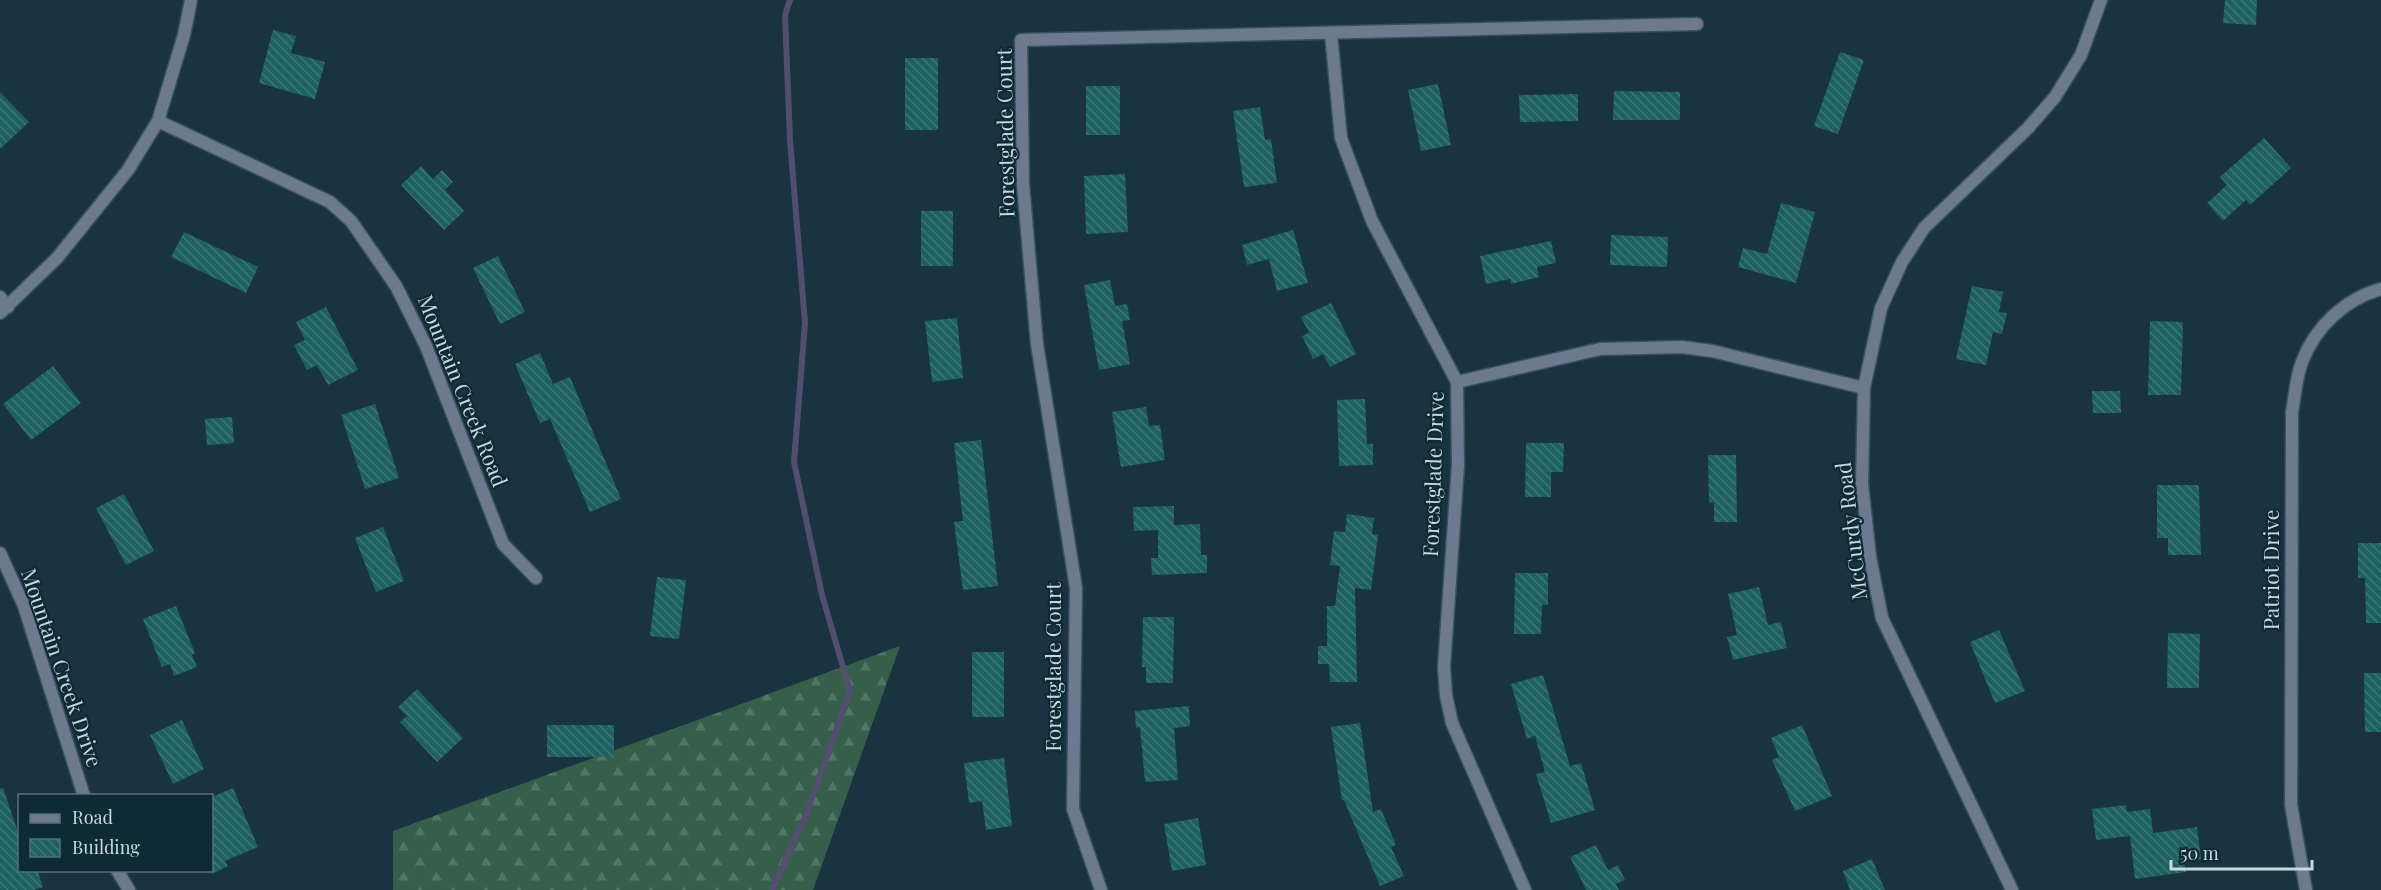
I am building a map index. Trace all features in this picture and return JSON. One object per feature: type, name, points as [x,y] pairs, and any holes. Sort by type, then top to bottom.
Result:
[{"type":"street","points":[[3,306],[57,258],[128,170],[158,121],[184,35],[191,0]]},
{"type":"street","name":"McCurdy Road","points":[[2012,890],[1882,618],[1870,557],[1862,484],[1864,388],[1881,308],[1902,262],[1924,228],[2028,128],[2055,97],[2081,56],[2101,0]]},
{"type":"street","name":"Forestglade Court","points":[[1101,890],[1073,809],[1076,588],[1037,344],[1023,183],[1021,40],[1697,24]]},
{"type":"street","name":"Forestglade Drive","points":[[1331,34],[1341,138],[1371,221],[1457,382],[1458,465],[1444,667],[1446,695],[1452,723],[1525,890]]},
{"type":"street","name":"Mountain Creek Road","points":[[158,121],[330,202],[351,221],[396,286],[426,346],[503,544],[536,578]]},
{"type":"street","name":"Patriot Drive","points":[[2306,890],[2291,805],[2292,412],[2301,362],[2320,329],[2346,305],[2381,289]]},
{"type":"street","points":[[1457,382],[1600,349],[1682,347],[1712,351],[1864,388]]},
{"type":"street","name":"Mountain Creek Drive","points":[[0,552],[24,606],[84,794]]},
{"type":"street","points":[[118,872],[129,890]]},
{"type":"green space","points":[[900,646],[813,890],[393,890],[393,831]]},
{"type":"building","points":[[2225,0],[2257,0],[2256,25],[2223,23]]},
{"type":"building","points":[[273,30],[296,36],[291,53],[325,62],[315,99],[259,83]]},
{"type":"building","points":[[1840,52],[1864,60],[1838,134],[1814,126]]},
{"type":"building","points":[[905,58],[938,58],[938,130],[905,130]]},
{"type":"building","points":[[1438,84],[1451,145],[1421,151],[1408,90]]},
{"type":"building","points":[[1086,86],[1120,86],[1120,135],[1086,135]]},
{"type":"building","points":[[1614,91],[1680,92],[1680,120],[1613,120]]},
{"type":"building","points":[[0,92],[29,122],[0,149]]},
{"type":"building","points":[[1578,94],[1578,121],[1520,122],[1519,95]]},
{"type":"building","points":[[1260,107],[1265,140],[1271,139],[1277,183],[1244,187],[1233,111]]},
{"type":"building","points":[[2264,138],[2291,168],[2250,205],[2246,200],[2223,221],[2207,203],[2227,185],[2220,177]]},
{"type":"building","points":[[421,166],[433,179],[442,170],[453,182],[445,190],[464,211],[444,230],[401,185]]},
{"type":"building","points":[[1125,174],[1128,232],[1086,234],[1084,176]]},
{"type":"building","points":[[1781,203],[1815,212],[1796,283],[1738,267],[1743,248],[1767,254]]},
{"type":"building","points":[[921,211],[953,211],[953,266],[921,266]]},
{"type":"building","points":[[1293,230],[1308,283],[1277,291],[1269,259],[1247,265],[1242,245]]},
{"type":"building","points":[[184,232],[258,267],[246,293],[171,257]]},
{"type":"building","points":[[1611,235],[1668,237],[1667,267],[1610,265]]},
{"type":"building","points":[[1551,241],[1556,263],[1537,267],[1539,277],[1511,284],[1510,279],[1486,284],[1480,256]]},
{"type":"building","points":[[498,256],[525,312],[500,324],[473,268]]},
{"type":"building","points":[[1110,280],[1115,306],[1127,304],[1130,320],[1122,321],[1130,364],[1099,370],[1084,285]]},
{"type":"building","points":[[1972,286],[2003,292],[1999,312],[2007,313],[2002,334],[1993,332],[1986,365],[1956,359]]},
{"type":"building","points":[[1331,303],[1356,354],[1330,367],[1323,354],[1313,359],[1302,336],[1309,333],[1301,317]]},
{"type":"building","points":[[326,307],[358,370],[328,385],[317,365],[307,370],[294,345],[305,340],[296,322]]},
{"type":"building","points":[[957,318],[963,378],[932,382],[925,321]]},
{"type":"building","points":[[2150,321],[2183,322],[2181,395],[2148,395]]},
{"type":"building","points":[[540,353],[553,384],[570,377],[621,499],[590,512],[550,419],[540,423],[515,364]]},
{"type":"building","points":[[53,366],[81,403],[31,440],[3,404]]},
{"type":"building","points":[[2092,391],[2120,391],[2121,413],[2093,413]]},
{"type":"building","points":[[1365,399],[1367,444],[1373,444],[1373,465],[1339,466],[1337,400]]},
{"type":"building","points":[[375,404],[399,478],[365,489],[341,415]]},
{"type":"building","points":[[1146,407],[1149,426],[1160,425],[1165,460],[1121,467],[1112,412]]},
{"type":"building","points":[[232,417],[234,443],[207,445],[205,419]]},
{"type":"building","points":[[981,440],[998,586],[963,590],[954,522],[963,521],[954,443]]},
{"type":"building","points":[[1526,443],[1564,443],[1563,472],[1551,472],[1551,497],[1525,497]]},
{"type":"building","points":[[1708,455],[1736,455],[1737,522],[1714,522],[1714,502],[1709,503]]},
{"type":"building","points":[[2157,485],[2199,485],[2201,555],[2168,555],[2168,538],[2157,538]]},
{"type":"building","points":[[124,494],[154,551],[126,565],[96,508]]},
{"type":"building","points":[[1174,506],[1174,525],[1200,524],[1201,555],[1207,555],[1207,573],[1152,575],[1151,558],[1158,558],[1158,530],[1134,531],[1133,507]]},
{"type":"building","points":[[1347,514],[1374,518],[1372,534],[1378,535],[1371,590],[1355,588],[1357,682],[1330,682],[1329,664],[1318,664],[1318,646],[1327,646],[1327,606],[1335,606],[1340,566],[1330,565],[1334,531],[1345,532]]},
{"type":"building","points":[[383,527],[404,581],[376,592],[355,538]]},
{"type":"building","points":[[2358,543],[2381,543],[2381,623],[2366,623],[2365,578],[2358,578]]},
{"type":"building","points":[[1515,573],[1548,573],[1548,605],[1542,605],[1541,634],[1514,634]]},
{"type":"building","points":[[657,577],[686,580],[679,639],[650,636]]},
{"type":"building","points":[[1759,587],[1768,625],[1781,622],[1787,648],[1733,660],[1727,637],[1737,635],[1728,594]]},
{"type":"building","points":[[176,606],[195,653],[192,655],[197,667],[174,676],[170,664],[162,667],[143,619]]},
{"type":"building","points":[[1143,617],[1174,617],[1173,683],[1146,683],[1146,667],[1142,667]]},
{"type":"building","points":[[1999,630],[2025,691],[1995,703],[1970,642]]},
{"type":"building","points":[[2168,633],[2200,634],[2199,688],[2167,688]]},
{"type":"building","points":[[972,652],[1004,652],[1004,717],[972,717]]},
{"type":"building","points":[[2364,673],[2381,673],[2381,732],[2365,732]]},
{"type":"building","points":[[1543,675],[1570,766],[1581,763],[1595,810],[1551,823],[1536,774],[1545,772],[1535,736],[1527,739],[1511,684]]},
{"type":"building","points":[[417,689],[463,738],[437,762],[400,722],[407,716],[398,707]]},
{"type":"building","points":[[1189,706],[1190,726],[1174,728],[1178,780],[1145,782],[1140,727],[1136,728],[1135,711]]},
{"type":"building","points":[[182,720],[204,769],[173,784],[150,735]]},
{"type":"building","points":[[1360,723],[1373,812],[1381,809],[1396,845],[1391,847],[1404,876],[1380,886],[1344,800],[1342,800],[1331,727]]},
{"type":"building","points":[[547,725],[614,725],[614,757],[547,757]]},
{"type":"building","points":[[1802,725],[1832,796],[1795,811],[1772,760],[1779,757],[1771,738]]},
{"type":"building","points":[[1004,758],[1012,826],[986,830],[982,801],[969,803],[964,763]]},
{"type":"building","points":[[3,788],[18,832],[18,872],[38,872],[43,887],[34,890],[0,890],[0,789]]},
{"type":"building","points":[[233,788],[258,847],[225,861],[228,866],[212,874],[213,872],[213,797]]},
{"type":"building","points":[[2126,805],[2127,812],[2150,809],[2153,833],[2197,827],[2201,859],[2184,861],[2186,872],[2135,879],[2130,836],[2096,840],[2092,809]]},
{"type":"building","points":[[1198,818],[1206,865],[1172,871],[1164,824]]},
{"type":"building","points":[[1596,845],[1608,870],[1618,865],[1625,880],[1616,884],[1619,890],[1586,890],[1570,857]]},
{"type":"building","points":[[1872,859],[1885,890],[1850,890],[1843,871]]},
{"type":"waterway","points":[[772,890],[806,815],[850,691],[822,595],[794,462],[805,323],[790,140],[785,15],[790,0]]}]
